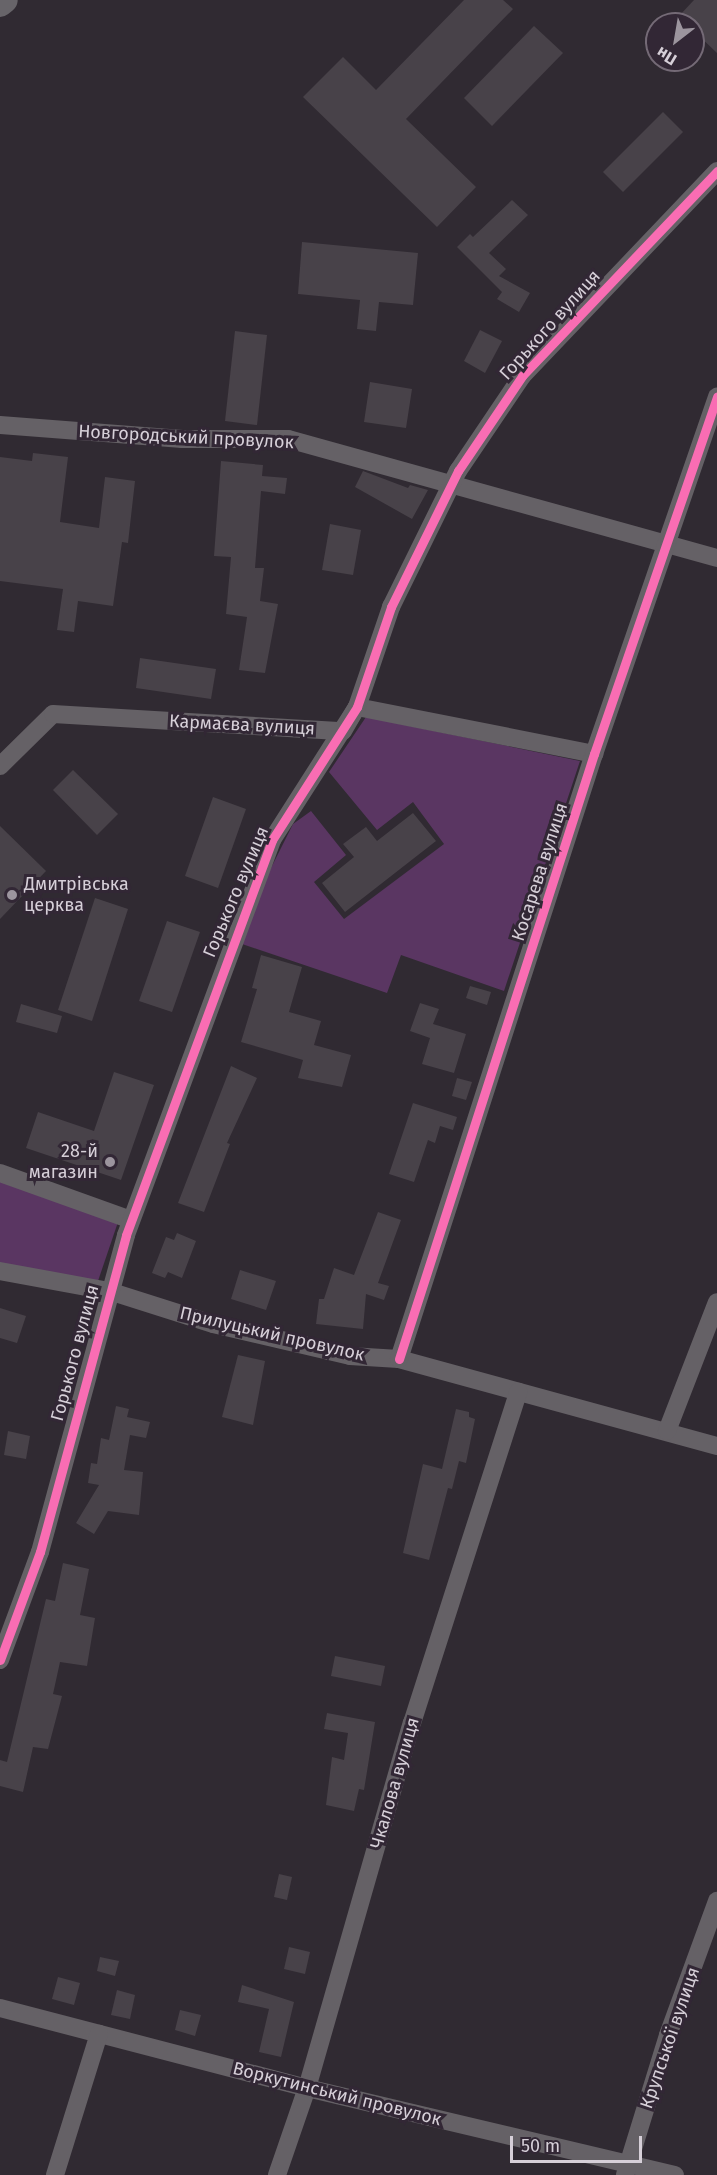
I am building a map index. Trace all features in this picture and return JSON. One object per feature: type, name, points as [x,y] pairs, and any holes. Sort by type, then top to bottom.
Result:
[{"type":"street","points":[[0,4],[5,0]]},
{"type":"street","name":"Горького вулиця","points":[[0,1660],[39,1552],[109,1291],[131,1220],[272,840],[357,707],[391,607],[453,483],[522,376],[717,171]]},
{"type":"street","name":"Косарева вулиця","points":[[399,1359],[594,754],[664,543],[717,397]]},
{"type":"street","name":"Новгородський провулок","points":[[0,424],[182,439],[288,439],[717,558]]},
{"type":"street","points":[[357,707],[594,754]]},
{"type":"street","name":"Кармаєва вулиця","points":[[0,766],[53,714],[343,730]]},
{"type":"street","points":[[0,1173],[131,1220]]},
{"type":"street","name":"Прилуцький провулок","points":[[0,1271],[109,1291],[224,1327],[350,1356],[399,1359],[717,1446]]},
{"type":"street","points":[[667,1431],[717,1302]]},
{"type":"street","name":"Чкалова вулиця","points":[[277,2175],[307,2088],[412,1723],[518,1392]]},
{"type":"street","name":"Крупської вулиця","points":[[627,2170],[668,2035],[717,1901]]},
{"type":"street","name":"Воркутинський провулок","points":[[0,2008],[627,2170],[675,2175]]},
{"type":"street","points":[[55,2175],[99,2034]]},
{"type":"shaded area","points":[[366,717],[580,761],[504,991],[401,955],[387,993],[242,944],[267,876],[293,824],[311,811],[346,855],[314,882],[344,919],[444,844],[413,802],[377,830],[329,772]]},
{"type":"shaded area","points":[[0,1180],[118,1222],[98,1281],[0,1263]]},
{"type":"building","points":[[464,0],[503,0],[513,9],[406,119],[476,187],[437,227],[303,97],[343,57],[376,90]]},
{"type":"building","points":[[694,0],[717,0],[717,53],[705,42],[705,12],[683,12]]},
{"type":"building","points":[[534,26],[563,53],[492,126],[464,98]]},
{"type":"building","points":[[663,112],[683,132],[623,192],[603,172]]},
{"type":"building","points":[[512,200],[528,215],[489,253],[506,269],[499,276],[530,293],[519,312],[497,299],[502,292],[457,247],[470,234],[473,237]]},
{"type":"building","points":[[302,242],[418,253],[413,305],[379,302],[376,331],[357,329],[360,300],[298,294]]},
{"type":"building","points":[[480,330],[502,341],[485,373],[464,361]]},
{"type":"building","points":[[235,331],[267,335],[257,425],[225,421]]},
{"type":"building","points":[[370,382],[412,389],[406,428],[364,422]]},
{"type":"building","points":[[33,453],[68,457],[60,522],[99,528],[105,477],[135,481],[128,543],[122,542],[113,606],[78,601],[74,632],[57,630],[63,589],[0,581],[0,457],[32,461]]},
{"type":"building","points":[[221,461],[263,465],[262,476],[287,478],[285,494],[261,491],[255,568],[264,568],[260,601],[278,604],[265,673],[239,670],[247,617],[226,614],[231,557],[214,556]]},
{"type":"building","points":[[363,471],[408,488],[410,485],[428,490],[412,519],[355,487]]},
{"type":"building","points":[[330,524],[361,530],[353,575],[322,570]]},
{"type":"building","points":[[140,658],[216,669],[211,699],[136,688]]},
{"type":"building","points":[[73,770],[118,814],[97,835],[53,790]]},
{"type":"building","points":[[213,797],[246,809],[218,888],[185,876]]},
{"type":"building","points":[[413,813],[436,841],[345,912],[322,883],[354,857],[343,844],[366,827],[377,841]]},
{"type":"building","name":"Дмитрівська церква","points":[[0,826],[46,871],[0,919]]},
{"type":"building","points":[[95,898],[128,909],[92,1021],[58,1010]]},
{"type":"building","points":[[167,921],[200,932],[172,1012],[139,1001]]},
{"type":"building","points":[[261,955],[302,967],[289,1012],[321,1021],[314,1045],[351,1055],[342,1087],[298,1078],[303,1060],[241,1042],[257,989],[252,988]]},
{"type":"building","points":[[470,986],[491,992],[487,1005],[466,998]]},
{"type":"building","points":[[420,1003],[439,1009],[433,1024],[466,1034],[454,1073],[422,1064],[430,1038],[410,1031]]},
{"type":"building","points":[[21,1004],[62,1016],[57,1033],[16,1022]]},
{"type":"building","points":[[231,1066],[257,1078],[227,1143],[230,1144],[204,1212],[178,1203]]},
{"type":"building","points":[[114,1072],[154,1085],[121,1180],[26,1148],[38,1112],[94,1131]]},
{"type":"building","points":[[457,1078],[472,1082],[466,1100],[452,1096]]},
{"type":"building","points":[[413,1103],[457,1117],[453,1130],[440,1126],[435,1143],[428,1140],[414,1182],[389,1174]]},
{"type":"building","points":[[378,1212],[401,1220],[378,1283],[389,1286],[384,1300],[366,1294],[363,1329],[316,1324],[319,1299],[324,1299],[334,1268],[354,1275]]},
{"type":"building","points":[[177,1233],[196,1241],[182,1278],[168,1272],[165,1278],[152,1273],[166,1237],[174,1240]]},
{"type":"building","points":[[240,1270],[276,1281],[266,1310],[231,1299]]},
{"type":"building","points":[[0,1308],[26,1316],[17,1343],[0,1338]]},
{"type":"building","points":[[238,1355],[265,1361],[253,1425],[222,1417]]},
{"type":"building","points":[[116,1406],[129,1409],[127,1417],[150,1422],[146,1438],[130,1435],[124,1470],[143,1472],[139,1515],[108,1511],[94,1534],[76,1523],[99,1485],[88,1483],[91,1463],[97,1464],[101,1438],[109,1440]]},
{"type":"building","points":[[456,1409],[469,1412],[469,1417],[475,1419],[466,1463],[459,1461],[452,1489],[448,1488],[429,1560],[403,1553],[423,1464],[442,1469]]},
{"type":"building","points":[[8,1431],[30,1436],[26,1459],[4,1455]]},
{"type":"building","points":[[63,1563],[89,1569],[80,1615],[95,1618],[87,1666],[60,1662],[53,1694],[62,1696],[48,1749],[33,1747],[23,1792],[0,1786],[0,1760],[7,1762],[46,1599],[55,1601]]},
{"type":"building","points":[[335,1656],[385,1666],[381,1686],[331,1676]]},
{"type":"building","points":[[327,1713],[375,1722],[364,1790],[359,1789],[354,1811],[326,1805],[332,1757],[344,1760],[348,1733],[324,1729]]},
{"type":"building","points":[[279,1874],[292,1877],[287,1900],[274,1897]]},
{"type":"building","points":[[289,1947],[310,1952],[305,1974],[284,1969]]},
{"type":"building","points":[[100,1957],[119,1961],[115,1976],[97,1971]]},
{"type":"building","points":[[58,1977],[80,1983],[74,2005],[52,1999]]},
{"type":"building","points":[[242,1985],[294,2002],[281,2057],[259,2052],[269,2009],[238,2002]]},
{"type":"building","points":[[117,1990],[135,1995],[130,2019],[111,2015]]},
{"type":"building","points":[[180,2010],[201,2015],[195,2036],[175,2030]]},
{"type":"cycle path","points":[[0,1660],[40,1552],[126,1235],[272,840],[357,707],[391,607],[458,471],[522,376],[717,171]]},
{"type":"cycle path","points":[[399,1359],[594,754],[717,397]]},
{"type":"place","name":"Дмитрівська церква","points":[[12,895]]},
{"type":"place","name":"28-й магазин","points":[[110,1162]]}]
